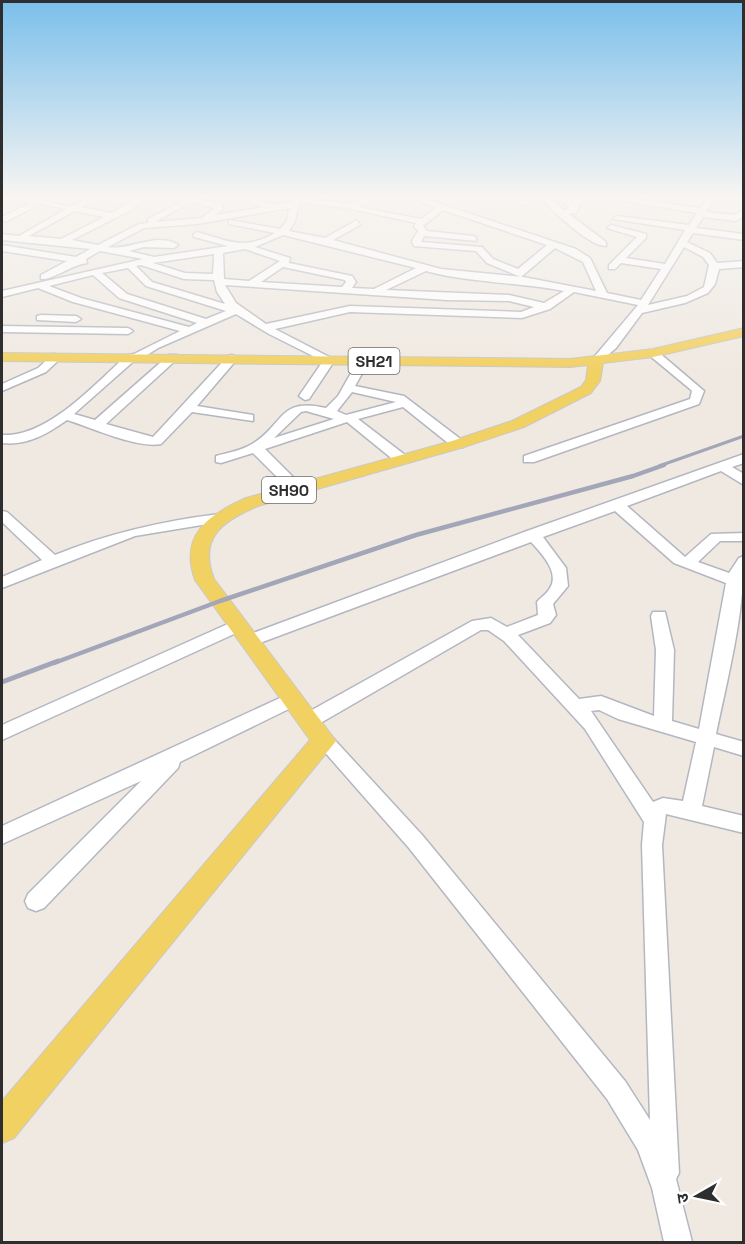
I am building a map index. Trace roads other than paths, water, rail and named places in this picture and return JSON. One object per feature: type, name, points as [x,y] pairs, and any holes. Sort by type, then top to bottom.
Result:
[{"type":"main road","name":"SH21","points":[[2,357],[596,362],[653,353],[744,332]]},
{"type":"main road","name":"SH90","points":[[317,730],[205,580],[198,566],[197,552],[201,540],[220,518],[252,501],[458,444],[518,424],[574,398],[593,381],[596,362]]},
{"type":"main road","points":[[2,1126],[317,730]]},
{"type":"street","points":[[48,255],[116,269]]},
{"type":"street","points":[[2,294],[88,255]]},
{"type":"street","points":[[134,255],[157,260]]},
{"type":"street","points":[[2,294],[144,262],[188,255]]},
{"type":"street","points":[[219,255],[219,280],[225,297],[239,311],[329,360],[305,396]]},
{"type":"street","points":[[251,284],[287,261],[273,255]]},
{"type":"street","points":[[378,255],[424,268],[535,282],[603,295],[640,307],[705,291],[716,266]]},
{"type":"street","points":[[396,260],[404,255]]},
{"type":"street","points":[[486,255],[490,261],[535,282]]},
{"type":"street","points":[[519,273],[541,255]]},
{"type":"street","points":[[578,255],[587,260],[603,295]]},
{"type":"street","points":[[587,260],[592,255]]},
{"type":"street","points":[[624,255],[616,263],[665,267]]},
{"type":"street","points":[[596,362],[608,350],[640,307],[673,255]]},
{"type":"street","points":[[706,255],[716,266]]},
{"type":"street","points":[[144,262],[184,276],[251,284],[447,297],[509,298],[546,307]]},
{"type":"street","points":[[282,264],[349,278],[351,282],[346,289]]},
{"type":"street","points":[[716,266],[744,264]]},
{"type":"street","points":[[131,266],[139,286],[221,317]]},
{"type":"street","points":[[377,292],[389,281],[404,279],[424,268]]},
{"type":"street","points":[[96,273],[128,298],[208,323]]},
{"type":"street","points":[[39,285],[63,295],[193,331]]},
{"type":"street","points":[[139,286],[239,311]]},
{"type":"street","points":[[266,327],[313,319],[344,310],[515,316],[546,307],[572,289]]},
{"type":"street","points":[[34,330],[47,310],[63,295]]},
{"type":"street","points":[[2,329],[124,326],[47,310]]},
{"type":"street","points":[[2,440],[12,442],[22,440],[65,415],[134,357],[154,346],[239,311]]},
{"type":"street","points":[[529,459],[695,402],[698,391],[694,386],[653,353]]},
{"type":"street","points":[[2,388],[42,370],[57,356]]},
{"type":"street","points":[[97,425],[173,357]]},
{"type":"street","points":[[65,415],[151,442],[164,435],[232,358]]},
{"type":"street","points":[[328,412],[348,388],[363,361]]},
{"type":"street","points":[[348,388],[393,397],[406,403],[458,444]]},
{"type":"street","points":[[220,459],[406,403]]},
{"type":"street","points":[[256,448],[297,409],[306,407],[347,419],[400,459]]},
{"type":"street","points":[[189,408],[249,418]]},
{"type":"street","points":[[256,448],[296,488]]},
{"type":"street","points":[[251,640],[532,534],[744,458]]},
{"type":"street","points":[[722,466],[744,481]]},
{"type":"street","points":[[615,504],[686,564],[739,574],[691,811]]},
{"type":"street","points":[[2,515],[52,561]]},
{"type":"street","points":[[2,583],[52,561],[130,533],[173,524],[220,518]]},
{"type":"street","points":[[506,634],[544,619],[548,615],[545,602],[557,595],[559,590],[558,565],[532,534]]},
{"type":"street","points":[[686,564],[716,537],[727,535],[744,537]]},
{"type":"street","points":[[660,616],[665,650],[663,726]]},
{"type":"street","points":[[653,818],[611,750],[575,706],[506,634],[491,624],[478,625],[317,730],[416,842],[616,1090],[648,1142],[666,1188],[678,1242]]},
{"type":"street","points":[[2,733],[239,625]]},
{"type":"street","points":[[2,835],[180,754],[293,699]]},
{"type":"street","points":[[575,706],[601,703],[624,714],[706,736],[744,749]]},
{"type":"street","points":[[36,902],[180,754]]},
{"type":"street","points":[[666,1188],[652,845],[653,818],[656,810],[663,806],[744,825]]},
{"type":"railway","points":[[659,466],[744,436]]},
{"type":"railway","points":[[54,663],[220,601],[416,535],[633,476],[664,465]]},
{"type":"railway","points":[[2,682],[58,661]]}]
